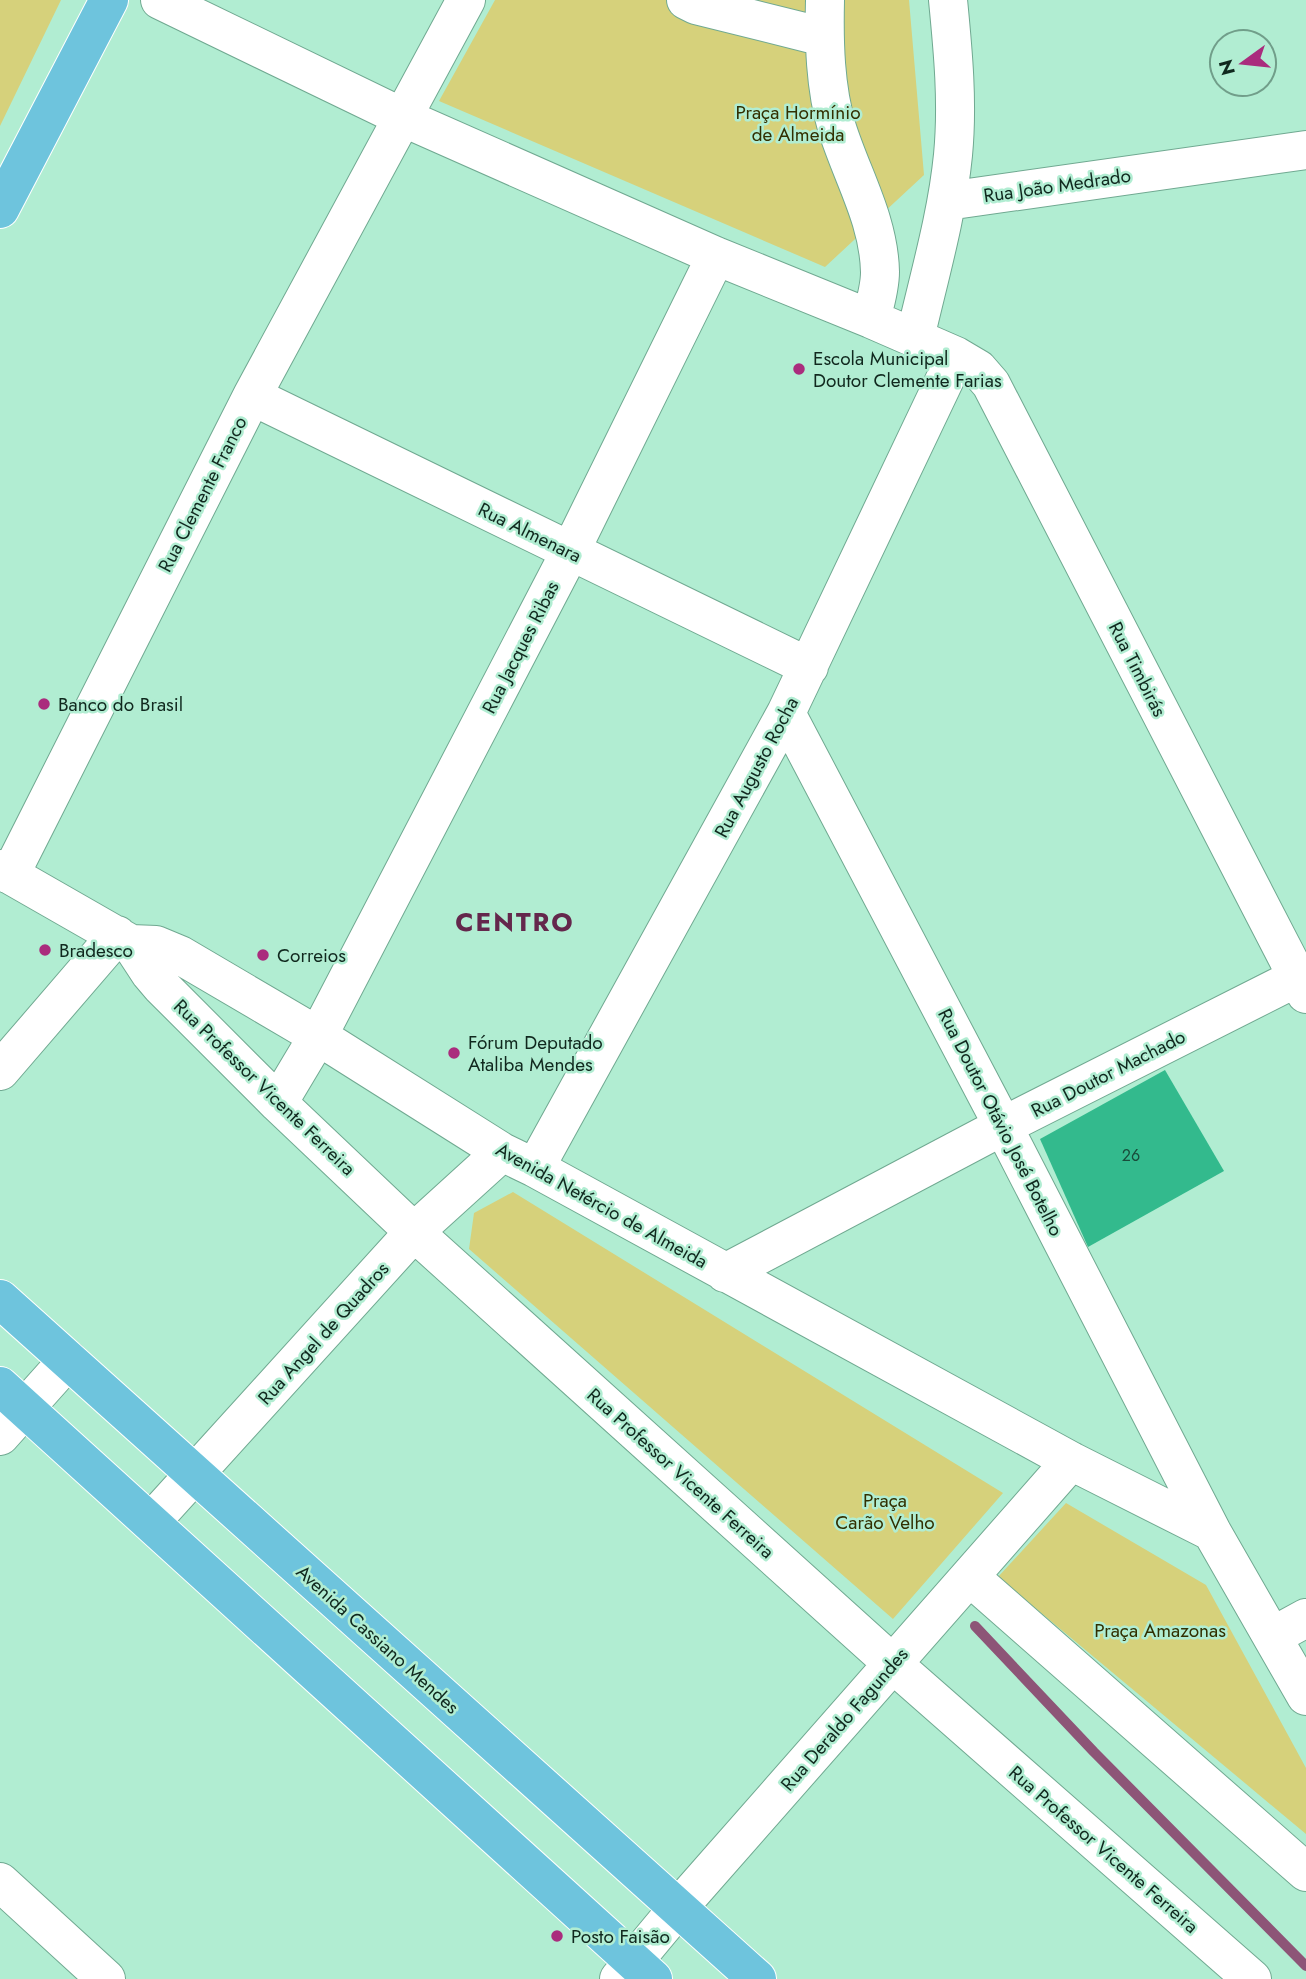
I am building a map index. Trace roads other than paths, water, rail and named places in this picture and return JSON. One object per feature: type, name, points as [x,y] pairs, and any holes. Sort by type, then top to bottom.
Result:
[{"type":"main road","points":[[1,207],[109,0]]},
{"type":"main road","name":"Avenida Cassiano Mendes","points":[[0,1298],[757,1979]]},
{"type":"main road","points":[[8,1410],[151,1522],[635,1973]]},
{"type":"street","points":[[160,0],[402,117],[716,256],[956,356]]},
{"type":"street","points":[[402,117],[466,0]]},
{"type":"street","points":[[686,0],[696,5],[824,37]]},
{"type":"street","points":[[825,0],[824,37],[832,108],[864,196],[877,248],[880,272],[871,319]]},
{"type":"street","points":[[915,338],[947,201],[953,155],[955,109],[948,0]]},
{"type":"street","name":"Rua Clemente Franco","points":[[5,872],[252,396],[402,117]]},
{"type":"street","name":"Rua João Medrado","points":[[947,201],[1306,150]]},
{"type":"street","name":"Rua Jacques Ribas","points":[[278,1103],[318,1036],[570,552],[716,256]]},
{"type":"street","name":"Rua Augusto Rocha","points":[[518,1160],[786,713],[956,356]]},
{"type":"street","name":"Rua Timbirás","points":[[956,356],[978,369],[991,384],[1303,981]]},
{"type":"street","name":"Rua Almenara","points":[[252,396],[809,667]]},
{"type":"street","name":"Rua Doutor Otávio José Botelho","points":[[786,713],[1212,1532]]},
{"type":"street","name":"Avenida Netércio de Almeida","points":[[5,872],[124,940],[156,945],[180,955],[318,1036],[518,1160],[1071,1461],[1212,1532]]},
{"type":"street","points":[[0,1071],[124,940]]},
{"type":"street","name":"Rua Professor Vicente Ferreira","points":[[124,940],[161,986],[278,1103],[414,1232],[893,1664],[1252,1979]]},
{"type":"street","name":"Rua Doutor Machado","points":[[725,1273],[1003,1126],[1303,981]]},
{"type":"street","name":"Rua Angel de Quadros","points":[[151,1522],[414,1232],[518,1160]]},
{"type":"street","points":[[8,1410],[68,1360]]},
{"type":"street","name":"Rua Deraldo Fagundes","points":[[635,1973],[678,1908],[1071,1461]]},
{"type":"street","points":[[1212,1532],[1306,1696]]},
{"type":"street","points":[[970,1577],[1306,1872]]},
{"type":"street","points":[[1273,1636],[1306,1618]]},
{"type":"street","points":[[0,1882],[106,1979]]},
{"type":"waterway","points":[[975,1626],[1094,1752],[1306,1966]]},
{"type":"place","name":"Escola Municipal Doutor Clemente Farias","points":[[799,369]]},
{"type":"place","name":"Banco do Brasil","points":[[44,704]]},
{"type":"place","name":"Bradesco","points":[[45,950]]},
{"type":"place","name":"Correios","points":[[263,955]]},
{"type":"place","name":"Fórum Deputado Ataliba Mendes","points":[[454,1053]]},
{"type":"place","name":"Posto Faisão","points":[[557,1936]]},
{"type":"district","name":"CENTRO","points":[[515,922]]},
{"type":"park label","name":"Praça Hormínio de Almeida","points":[[798,123]]},
{"type":"park label","name":"Praça Carão Velho","points":[[885,1511]]},
{"type":"park label","name":"Praça Amazonas","points":[[1160,1630]]}]
